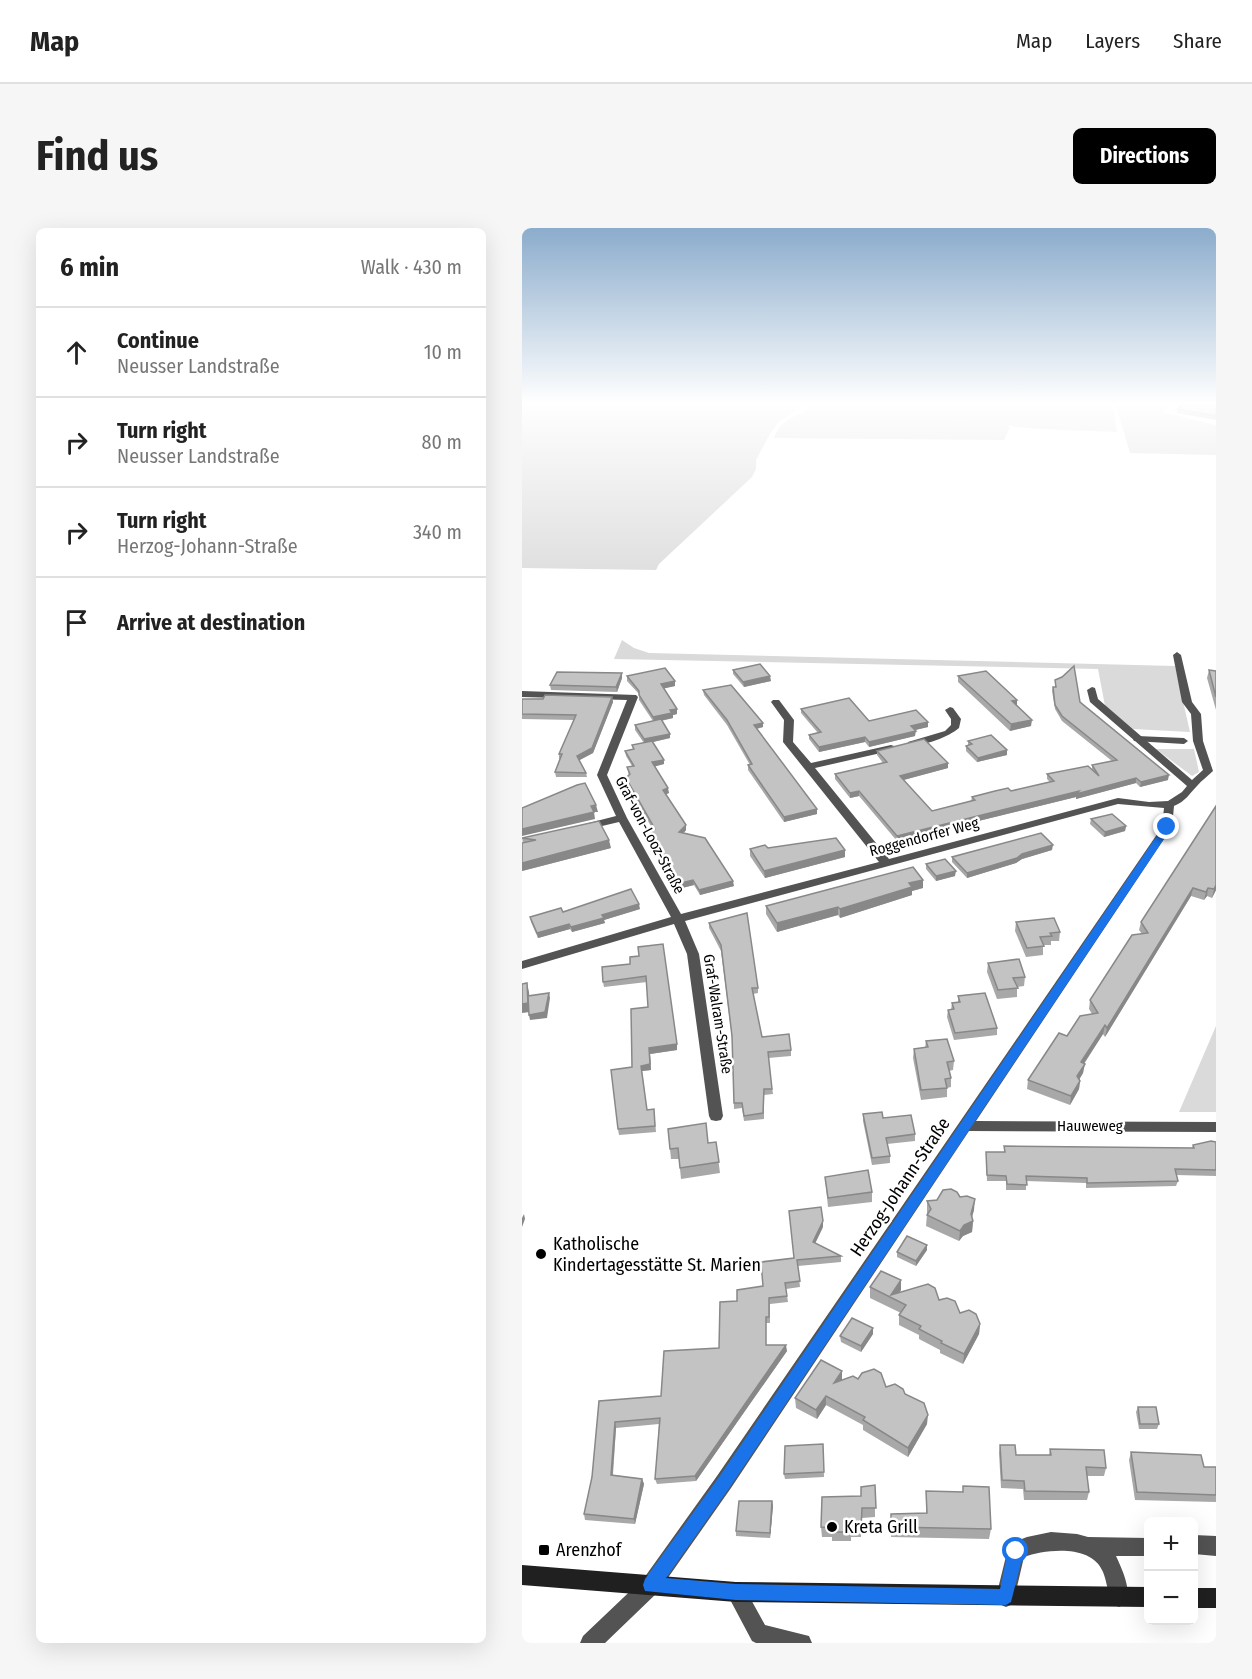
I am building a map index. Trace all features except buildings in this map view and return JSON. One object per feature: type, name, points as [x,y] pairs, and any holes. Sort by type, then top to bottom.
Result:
[{"type":"main road","points":[[522,1575],[736,1592],[1144,1597]]},
{"type":"main road","points":[[1198,1598],[1216,1598]]},
{"type":"street","points":[[1169,806],[1189,792],[1192,785],[1208,771],[1197,741],[1196,714],[1187,702],[1177,655]]},
{"type":"street","points":[[1092,690],[1093,700],[1192,785]]},
{"type":"street","name":"Graf-von-Looz-Straße","points":[[522,694],[633,697],[602,776],[622,818],[678,919]]},
{"type":"street","points":[[776,702],[789,720],[788,742],[886,863]]},
{"type":"street","points":[[808,767],[948,733],[956,726],[956,719],[950,710]]},
{"type":"street","name":"Roggendorfer Weg","points":[[522,965],[678,919],[1118,801],[1169,806]]},
{"type":"street","name":"Herzog-Johann-Straße","points":[[590,1643],[651,1585],[724,1482],[1167,827],[1169,806]]},
{"type":"street","points":[[578,828],[622,818]]},
{"type":"street","name":"Graf-Walram-Straße","points":[[678,919],[693,954],[716,1116]]},
{"type":"street","name":"Hauweweg","points":[[964,1126],[1216,1127]]},
{"type":"street","points":[[1006,1597],[1016,1551],[1032,1543],[1144,1546]]},
{"type":"street","points":[[1198,1545],[1216,1546]]},
{"type":"street","points":[[1090,1546],[1109,1562],[1119,1597]]},
{"type":"street","points":[[736,1592],[759,1634],[802,1643]]},
{"type":"lane","points":[[1137,739],[1184,741]]},
{"type":"shaded area","points":[[522,468],[756,468],[752,477],[659,564],[656,570],[522,568]]},
{"type":"shaded area","points":[[622,640],[634,648],[649,653],[1175,666],[1190,732],[1133,729],[1105,706],[1098,669],[614,659]]},
{"type":"shaded area","points":[[1156,749],[1194,749],[1199,772],[1192,776]]},
{"type":"shaded area","points":[[1216,1026],[1216,1112],[1179,1112]]},
{"type":"place","name":"Katholische Kindertagesstätte St. Marien","points":[[541,1254]]},
{"type":"place","name":"Kreta Grill","points":[[832,1527]]},
{"type":"place","name":"Arenzhof","points":[[544,1550]]},
{"type":"route","points":[[1016,1551],[1010,1570],[1006,1597],[736,1592],[651,1585],[724,1482],[1167,827]]}]
